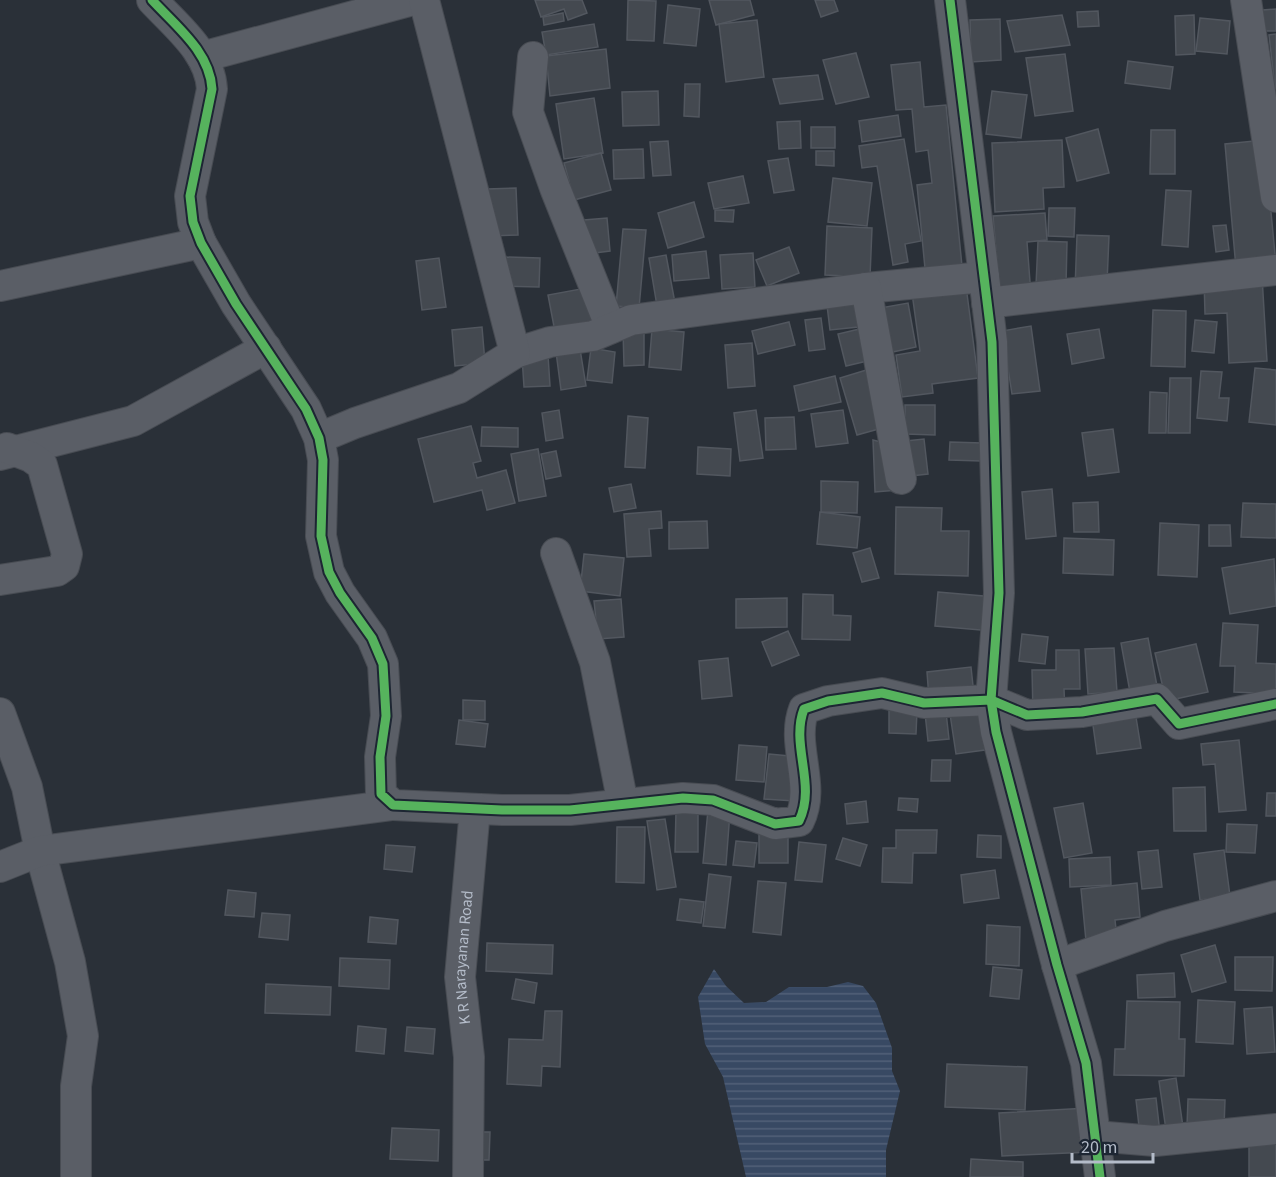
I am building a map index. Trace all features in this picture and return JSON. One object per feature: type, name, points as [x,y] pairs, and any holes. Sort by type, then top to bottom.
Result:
[{"type":"street","points":[[152,0],[202,57],[211,73],[212,89],[190,196],[193,222],[201,243],[236,304],[306,410],[319,438],[323,460],[321,536],[329,572],[340,593],[372,638],[383,664],[386,716],[379,780],[381,794],[393,805]]},
{"type":"street","points":[[202,57],[413,0]]},
{"type":"street","points":[[424,0],[515,353]]},
{"type":"street","points":[[950,0],[992,342],[999,593],[991,700],[996,732],[1057,965],[1086,1063],[1100,1177]]},
{"type":"street","points":[[1246,0],[1276,197]]},
{"type":"street","points":[[533,57],[528,111],[555,189],[588,266],[611,328]]},
{"type":"street","points":[[0,286],[201,243]]},
{"type":"street","points":[[319,438],[355,423],[459,388],[515,353],[550,342],[593,336],[632,320],[866,288],[986,290],[1276,270]]},
{"type":"street","points":[[866,288],[901,479]]},
{"type":"street","points":[[6,450],[133,422],[266,348]]},
{"type":"street","points":[[0,580],[57,571],[64,566],[67,554],[42,465],[6,450]]},
{"type":"street","points":[[556,553],[595,662],[623,804]]},
{"type":"street","points":[[0,867],[40,851],[393,805],[570,810],[683,798],[713,800],[775,824],[800,820],[805,809],[806,776],[798,725],[804,710],[828,701],[882,693],[924,703],[991,700],[1027,715],[1082,712],[1156,699],[1179,724],[1276,704]]},
{"type":"street","points":[[0,713],[27,787],[40,851],[69,962],[82,1036],[76,1086],[76,1177]]},
{"type":"street","name":"K R Narayanan Road","points":[[468,1177],[469,1057],[460,976],[475,808]]},
{"type":"street","points":[[1057,965],[1165,926],[1276,896]]},
{"type":"street","points":[[1095,1136],[1155,1141],[1276,1129]]},
{"type":"water","points":[[714,969],[726,986],[744,1003],[766,1002],[789,987],[827,987],[848,982],[863,986],[876,1003],[892,1048],[892,1071],[900,1091],[886,1150],[886,1177],[746,1177],[723,1077],[705,1044],[698,997]]},
{"type":"building","points":[[535,0],[582,0],[587,13],[568,20],[564,9],[541,17]]},
{"type":"building","points":[[628,0],[656,1],[654,41],[627,40]]},
{"type":"building","points":[[709,0],[750,0],[754,15],[716,25]]},
{"type":"building","points":[[815,0],[834,0],[838,11],[821,17]]},
{"type":"building","points":[[668,5],[700,9],[696,46],[664,43]]},
{"type":"building","points":[[1276,9],[1276,31],[1264,31],[1263,10]]},
{"type":"building","points":[[1098,11],[1099,26],[1078,27],[1077,12]]},
{"type":"building","points":[[563,13],[564,21],[544,25],[543,17]]},
{"type":"building","points":[[1062,15],[1070,45],[1015,52],[1007,21]]},
{"type":"building","points":[[1194,15],[1195,54],[1176,55],[1175,16]]},
{"type":"building","points":[[1200,18],[1230,21],[1227,54],[1196,51]]},
{"type":"building","points":[[1000,19],[1001,60],[971,62],[970,20]]},
{"type":"building","points":[[757,20],[764,77],[726,82],[719,24]]},
{"type":"building","points":[[594,24],[598,47],[546,55],[542,32]]},
{"type":"building","points":[[1276,34],[1276,88],[1275,89],[1269,35]]},
{"type":"building","points":[[606,49],[610,88],[550,96],[546,56]]},
{"type":"building","points":[[856,53],[869,97],[836,104],[823,60]]},
{"type":"building","points":[[1065,54],[1073,111],[1035,116],[1026,58]]},
{"type":"building","points":[[1128,61],[1173,67],[1170,89],[1125,83]]},
{"type":"building","points":[[920,62],[924,107],[946,105],[963,276],[926,279],[917,185],[932,183],[928,150],[916,152],[912,109],[896,110],[891,65]]},
{"type":"building","points":[[818,75],[823,99],[780,104],[773,79]]},
{"type":"building","points":[[685,84],[700,84],[699,117],[684,116]]},
{"type":"building","points":[[658,91],[659,125],[623,126],[622,92]]},
{"type":"building","points":[[992,91],[1027,95],[1021,138],[986,134]]},
{"type":"building","points":[[594,98],[603,153],[564,159],[556,104]]},
{"type":"building","points":[[898,115],[901,136],[862,142],[859,121]]},
{"type":"building","points":[[800,121],[801,148],[779,149],[777,122]]},
{"type":"building","points":[[811,127],[835,127],[835,148],[811,148]]},
{"type":"building","points":[[1098,129],[1109,173],[1077,181],[1066,138]]},
{"type":"building","points":[[1151,130],[1175,130],[1175,174],[1150,174]]},
{"type":"building","points":[[904,139],[921,241],[905,244],[908,262],[893,265],[877,166],[862,168],[859,146]]},
{"type":"building","points":[[1062,140],[1064,187],[1043,188],[1044,209],[995,212],[992,143]]},
{"type":"building","points":[[1264,140],[1276,264],[1236,268],[1225,144]]},
{"type":"building","points":[[668,141],[671,175],[653,176],[650,142]]},
{"type":"building","points":[[643,149],[644,178],[614,179],[613,150]]},
{"type":"building","points":[[816,151],[834,151],[834,166],[816,165]]},
{"type":"building","points":[[601,153],[611,190],[574,200],[564,163]]},
{"type":"building","points":[[788,158],[794,190],[774,193],[768,161]]},
{"type":"building","points":[[743,176],[749,203],[714,209],[708,183]]},
{"type":"building","points":[[833,178],[872,183],[867,226],[828,222]]},
{"type":"building","points":[[516,188],[518,235],[488,236],[487,189]]},
{"type":"building","points":[[1166,190],[1191,191],[1188,247],[1162,245]]},
{"type":"building","points":[[694,202],[704,237],[668,248],[658,213]]},
{"type":"building","points":[[1049,208],[1075,208],[1074,237],[1048,236]]},
{"type":"building","points":[[715,210],[734,210],[733,222],[715,221]]},
{"type":"building","points":[[1045,213],[1047,240],[1027,242],[1031,295],[1000,297],[993,216]]},
{"type":"building","points":[[607,218],[610,251],[587,254],[584,220]]},
{"type":"building","points":[[1226,225],[1229,250],[1216,252],[1213,226]]},
{"type":"building","points":[[827,226],[872,228],[870,277],[825,275]]},
{"type":"building","points":[[623,229],[646,230],[639,308],[616,306]]},
{"type":"building","points":[[1077,235],[1109,236],[1107,283],[1075,289]]},
{"type":"building","points":[[1038,241],[1067,242],[1066,286],[1036,285]]},
{"type":"building","points":[[789,247],[799,273],[767,286],[756,260]]},
{"type":"building","points":[[706,251],[709,278],[674,281],[672,255]]},
{"type":"building","points":[[753,253],[755,287],[722,289],[720,255]]},
{"type":"building","points":[[666,255],[675,303],[657,306],[649,258]]},
{"type":"building","points":[[504,257],[540,258],[539,287],[503,286]]},
{"type":"building","points":[[439,258],[446,307],[422,310],[416,261]]},
{"type":"building","points":[[1262,276],[1267,361],[1229,363],[1227,313],[1205,314],[1204,279]]},
{"type":"building","points":[[966,286],[978,378],[932,384],[933,393],[902,397],[896,355],[920,351],[912,293]]},
{"type":"building","points":[[586,288],[594,329],[556,337],[548,295]]},
{"type":"building","points":[[854,294],[858,327],[830,330],[826,297]]},
{"type":"building","points":[[908,303],[916,347],[888,353],[880,308]]},
{"type":"building","points":[[1153,310],[1186,311],[1185,367],[1151,366]]},
{"type":"building","points":[[821,318],[825,349],[809,351],[805,320]]},
{"type":"building","points":[[1195,320],[1217,322],[1214,353],[1192,351]]},
{"type":"building","points":[[789,322],[795,345],[758,354],[752,331]]},
{"type":"building","points":[[1031,326],[1040,391],[1012,394],[1002,331]]},
{"type":"building","points":[[482,327],[485,363],[455,366],[452,330]]},
{"type":"building","points":[[868,327],[876,359],[846,366],[838,334]]},
{"type":"building","points":[[652,329],[684,332],[681,370],[649,367]]},
{"type":"building","points":[[1099,329],[1104,358],[1072,364],[1067,334]]},
{"type":"building","points":[[623,330],[644,330],[644,365],[624,366]]},
{"type":"building","points":[[752,343],[755,386],[728,388],[725,345]]},
{"type":"building","points":[[591,348],[615,352],[612,383],[587,380]]},
{"type":"building","points":[[580,349],[586,386],[561,390],[556,352]]},
{"type":"building","points":[[548,355],[550,386],[524,387],[522,357]]},
{"type":"building","points":[[873,368],[886,427],[857,435],[840,378]]},
{"type":"building","points":[[1255,368],[1276,370],[1276,425],[1249,422]]},
{"type":"building","points":[[1201,371],[1222,372],[1219,398],[1229,398],[1227,421],[1197,418]]},
{"type":"building","points":[[835,376],[841,402],[799,411],[794,386]]},
{"type":"building","points":[[1170,378],[1191,378],[1190,433],[1168,433]]},
{"type":"building","points":[[1150,392],[1167,393],[1166,433],[1149,433]]},
{"type":"building","points":[[905,405],[935,405],[935,435],[905,434]]},
{"type":"building","points":[[559,410],[563,438],[546,441],[542,413]]},
{"type":"building","points":[[756,410],[763,458],[740,461],[734,413]]},
{"type":"building","points":[[843,410],[848,443],[816,447],[811,414]]},
{"type":"building","points":[[628,416],[648,418],[645,468],[625,467]]},
{"type":"building","points":[[794,417],[796,449],[766,450],[765,418]]},
{"type":"building","points":[[471,426],[481,461],[473,463],[477,478],[506,470],[515,503],[487,510],[482,490],[434,502],[418,439]]},
{"type":"building","points":[[482,427],[518,428],[518,447],[481,446]]},
{"type":"building","points":[[1113,429],[1119,472],[1088,476],[1082,433]]},
{"type":"building","points":[[924,439],[928,474],[911,476],[906,441]]},
{"type":"building","points":[[873,440],[889,444],[898,490],[875,492]]},
{"type":"building","points":[[950,442],[982,443],[981,461],[949,460]]},
{"type":"building","points":[[698,447],[731,449],[730,476],[697,474]]},
{"type":"building","points":[[538,449],[546,496],[519,501],[511,454]]},
{"type":"building","points":[[556,451],[561,476],[546,479],[541,454]]},
{"type":"building","points":[[821,481],[858,482],[857,513],[821,512]]},
{"type":"building","points":[[631,484],[636,508],[614,512],[609,488]]},
{"type":"building","points":[[1052,489],[1056,536],[1026,539],[1022,492]]},
{"type":"building","points":[[1098,502],[1099,532],[1074,532],[1073,503]]},
{"type":"building","points":[[1243,503],[1276,504],[1276,538],[1241,537]]},
{"type":"building","points":[[896,507],[942,508],[941,531],[969,531],[968,576],[895,574]]},
{"type":"building","points":[[661,511],[662,528],[649,529],[651,556],[627,557],[624,514]]},
{"type":"building","points":[[820,512],[860,517],[857,548],[817,544]]},
{"type":"building","points":[[707,521],[708,548],[669,549],[669,522]]},
{"type":"building","points":[[1160,523],[1199,525],[1197,577],[1158,575]]},
{"type":"building","points":[[1209,525],[1230,525],[1231,546],[1209,546]]},
{"type":"building","points":[[1064,538],[1114,540],[1113,575],[1063,573]]},
{"type":"building","points":[[870,548],[879,578],[862,582],[853,553]]},
{"type":"building","points":[[584,554],[624,558],[620,596],[580,591]]},
{"type":"building","points":[[1274,559],[1276,606],[1230,614],[1222,568]]},
{"type":"building","points":[[938,592],[995,597],[992,631],[935,626]]},
{"type":"building","points":[[803,594],[833,595],[833,615],[851,616],[850,640],[802,639]]},
{"type":"building","points":[[787,598],[787,627],[736,628],[736,599]]},
{"type":"building","points":[[621,599],[624,637],[598,639],[594,601]]},
{"type":"building","points":[[1223,623],[1258,625],[1256,663],[1276,664],[1276,694],[1234,692],[1235,666],[1220,666]]},
{"type":"building","points":[[788,631],[799,655],[772,666],[762,642]]},
{"type":"building","points":[[1022,634],[1048,637],[1045,664],[1019,661]]},
{"type":"building","points":[[1148,638],[1157,686],[1130,692],[1121,643]]},
{"type":"building","points":[[1196,644],[1208,692],[1166,701],[1155,653]]},
{"type":"building","points":[[1114,648],[1117,692],[1088,694],[1085,649]]},
{"type":"building","points":[[1056,650],[1079,650],[1080,689],[1064,689],[1065,712],[1033,713],[1032,670],[1056,670]]},
{"type":"building","points":[[728,658],[732,696],[702,699],[699,661]]},
{"type":"building","points":[[971,667],[974,695],[929,699],[927,672]]},
{"type":"building","points":[[463,700],[485,701],[485,720],[463,720]]},
{"type":"building","points":[[986,709],[992,749],[956,754],[950,714]]},
{"type":"building","points":[[889,710],[917,711],[916,734],[889,733]]},
{"type":"building","points":[[1135,711],[1141,748],[1097,754],[1092,718]]},
{"type":"building","points":[[946,712],[949,739],[928,741],[925,713]]},
{"type":"building","points":[[459,720],[488,724],[485,747],[456,744]]},
{"type":"building","points":[[1239,740],[1246,810],[1219,812],[1215,764],[1203,765],[1201,744]]},
{"type":"building","points":[[739,745],[767,747],[764,782],[736,780]]},
{"type":"building","points":[[769,754],[800,757],[795,801],[764,799]]},
{"type":"building","points":[[932,760],[951,760],[950,781],[931,781]]},
{"type":"building","points":[[1205,787],[1206,831],[1174,831],[1173,788]]},
{"type":"building","points":[[1267,793],[1276,793],[1276,816],[1266,816]]},
{"type":"building","points":[[899,798],[918,799],[917,812],[898,810]]},
{"type":"building","points":[[866,801],[868,822],[847,824],[845,804]]},
{"type":"building","points":[[1083,803],[1092,853],[1064,858],[1054,808]]},
{"type":"building","points":[[708,810],[730,812],[726,865],[703,863]]},
{"type":"building","points":[[676,811],[698,811],[698,852],[675,852]]},
{"type":"building","points":[[665,819],[676,887],[657,890],[647,821]]},
{"type":"building","points":[[1227,824],[1257,825],[1255,853],[1226,852]]},
{"type":"building","points":[[617,827],[645,827],[644,883],[616,882]]},
{"type":"building","points":[[896,830],[937,830],[936,853],[913,853],[912,883],[882,882],[883,848],[896,848]]},
{"type":"building","points":[[759,832],[788,832],[788,863],[759,863]]},
{"type":"building","points":[[978,835],[1001,836],[1001,858],[977,857]]},
{"type":"building","points":[[843,838],[867,845],[860,866],[836,859]]},
{"type":"building","points":[[736,841],[757,843],[754,867],[733,865]]},
{"type":"building","points":[[799,842],[826,845],[822,882],[795,880]]},
{"type":"building","points":[[386,845],[415,847],[412,872],[384,869]]},
{"type":"building","points":[[1158,850],[1162,887],[1142,889],[1138,852]]},
{"type":"building","points":[[1224,850],[1230,896],[1200,900],[1194,854]]},
{"type":"building","points":[[1110,857],[1111,885],[1070,887],[1069,859]]},
{"type":"building","points":[[995,870],[999,898],[964,903],[961,875]]},
{"type":"building","points":[[709,874],[731,877],[725,928],[703,926]]},
{"type":"building","points":[[758,881],[786,883],[781,935],[753,932]]},
{"type":"building","points":[[1137,883],[1140,917],[1115,920],[1117,938],[1086,941],[1081,889]]},
{"type":"building","points":[[228,890],[256,893],[254,917],[225,915]]},
{"type":"building","points":[[680,899],[704,902],[701,923],[677,920]]},
{"type":"building","points":[[262,913],[290,915],[288,940],[259,937]]},
{"type":"building","points":[[370,917],[398,920],[396,944],[368,942]]},
{"type":"building","points":[[987,925],[1020,927],[1019,966],[986,964]]},
{"type":"building","points":[[487,943],[553,945],[552,974],[486,971]]},
{"type":"building","points":[[1215,945],[1226,982],[1192,992],[1181,955]]},
{"type":"building","points":[[1235,957],[1273,957],[1272,991],[1235,990]]},
{"type":"building","points":[[340,958],[390,960],[389,989],[339,986]]},
{"type":"building","points":[[993,967],[1022,970],[1019,999],[990,996]]},
{"type":"building","points":[[1174,973],[1175,997],[1138,998],[1137,975]]},
{"type":"building","points":[[516,979],[537,983],[534,1003],[512,999]]},
{"type":"building","points":[[266,984],[331,987],[330,1015],[265,1013]]},
{"type":"building","points":[[1198,1000],[1235,1002],[1233,1044],[1196,1042]]},
{"type":"building","points":[[1127,1001],[1180,1002],[1179,1039],[1185,1039],[1184,1076],[1114,1075],[1115,1049],[1125,1049]]},
{"type":"building","points":[[1272,1007],[1275,1052],[1247,1054],[1244,1009]]},
{"type":"building","points":[[545,1011],[562,1011],[560,1067],[542,1066],[541,1086],[507,1084],[509,1039],[543,1040]]},
{"type":"building","points":[[358,1026],[386,1029],[384,1054],[356,1051]]},
{"type":"building","points":[[407,1027],[435,1029],[433,1054],[405,1051]]},
{"type":"building","points":[[947,1064],[1027,1067],[1025,1110],[945,1107]]},
{"type":"building","points":[[1176,1078],[1183,1127],[1166,1130],[1159,1081]]},
{"type":"building","points":[[1156,1098],[1160,1133],[1140,1135],[1136,1100]]},
{"type":"building","points":[[1188,1099],[1225,1100],[1224,1127],[1187,1126]]},
{"type":"building","points":[[1088,1108],[1091,1152],[1002,1156],[999,1113]]},
{"type":"building","points":[[392,1128],[439,1130],[438,1161],[390,1159]]},
{"type":"building","points":[[472,1132],[490,1132],[489,1160],[471,1160]]},
{"type":"building","points":[[1249,1137],[1276,1137],[1276,1177],[1249,1177]]},
{"type":"building","points":[[971,1159],[1023,1162],[1023,1177],[970,1177]]},
{"type":"cycle path","points":[[152,0],[190,40],[205,63],[210,76],[212,89],[190,196],[193,222],[201,243],[236,304],[306,409],[319,438],[323,460],[321,536],[329,572],[340,593],[372,638],[383,664],[386,716],[380,757],[381,794],[393,805],[502,810],[570,810],[683,798],[713,800],[775,824],[799,821],[804,807],[805,793],[800,737],[804,709],[828,701],[882,693],[924,703],[991,700],[1027,715],[1082,712],[1157,699],[1179,724],[1276,704]]},
{"type":"cycle path","points":[[950,0],[992,342],[999,593],[991,700],[996,732],[1057,965],[1086,1063],[1100,1177]]}]
